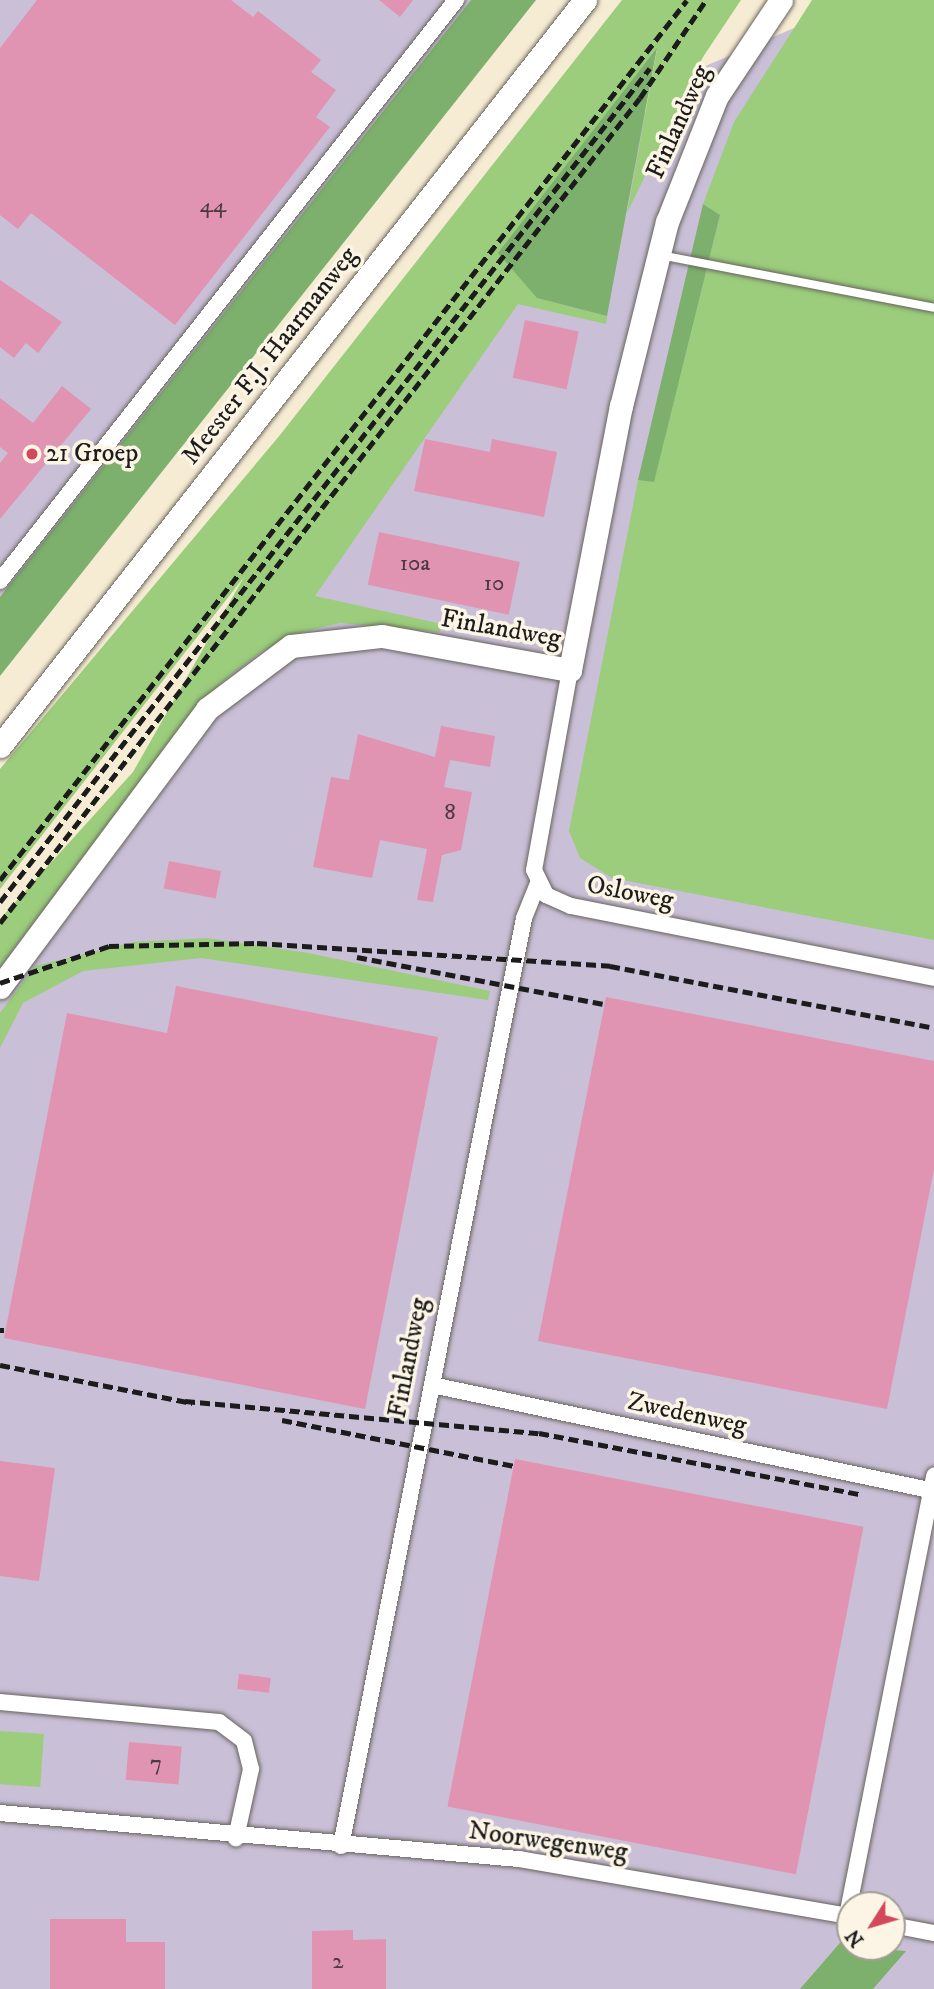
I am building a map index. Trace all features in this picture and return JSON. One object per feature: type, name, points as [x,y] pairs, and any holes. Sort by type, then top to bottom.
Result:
[{"type":"street","points":[[0,580],[456,0]]},
{"type":"street","name":"Meester F.J. Haarmanweg","points":[[0,746],[585,0]]},
{"type":"street","name":"Finlandweg","points":[[0,986],[206,709],[291,646],[382,636],[570,670],[657,254],[717,96],[781,0]]},
{"type":"street","points":[[538,883],[538,840],[570,670]]},
{"type":"street","name":"Finlandweg","points":[[341,1846],[524,918],[538,883]]},
{"type":"street","name":"Osloweg","points":[[538,883],[571,906],[934,978]]},
{"type":"street","name":"Zwedenweg","points":[[432,1385],[933,1486],[854,1891]]},
{"type":"street","points":[[0,1702],[219,1722],[244,1741],[250,1769],[236,1838]]},
{"type":"street","name":"Noorwegenweg","points":[[0,1813],[236,1838],[519,1859],[836,1914]]},
{"type":"street","points":[[906,1928],[934,1933]]},
{"type":"lane","points":[[657,254],[934,308]]},
{"type":"shaded area","points":[[0,0],[499,0],[0,629]]},
{"type":"shaded area","points":[[934,0],[934,1989],[0,1989],[0,945],[289,599],[668,82],[834,11]]},
{"type":"green space","points":[[471,0],[536,0],[0,676],[0,597]]},
{"type":"green space","points":[[622,0],[741,0],[703,57],[627,213],[657,49],[537,298],[607,316],[606,324],[518,304],[315,596],[442,624],[440,632],[340,623],[295,634],[259,653],[220,684],[177,734],[0,967],[0,919],[133,772],[244,577],[0,889],[0,769],[280,435]]},
{"type":"green space","points":[[812,0],[934,0],[934,940],[612,878],[580,858],[569,831],[638,480],[654,481],[720,215],[703,204],[734,122]]},
{"type":"green space","points":[[657,48],[607,316],[537,298],[498,253]]},
{"type":"green space","points":[[703,204],[720,215],[654,482],[638,480]]},
{"type":"green space","points":[[207,938],[308,953],[490,991],[488,1000],[201,958],[83,971],[23,1003],[0,1048],[0,1013],[35,966],[134,942]]},
{"type":"green space","points":[[0,1731],[44,1734],[40,1787],[0,1784]]},
{"type":"green space","points":[[836,1947],[836,1961],[897,1961],[873,1989],[800,1989]]},
{"type":"building","points":[[37,0],[231,0],[253,17],[258,11],[321,60],[311,72],[336,90],[316,117],[330,127],[175,325],[31,213],[18,229],[0,215],[0,48]]},
{"type":"building","points":[[379,0],[413,0],[400,17]]},
{"type":"building","points":[[0,280],[62,322],[38,353],[26,343],[14,358],[0,347]]},
{"type":"building","points":[[525,320],[579,331],[567,389],[513,378]]},
{"type":"building","points":[[62,386],[91,409],[0,519],[0,463],[8,453],[0,447],[0,398],[33,423]]},
{"type":"building","points":[[425,439],[490,452],[492,439],[557,452],[544,517],[414,491]]},
{"type":"building","points":[[379,532],[520,562],[509,615],[368,585]]},
{"type":"building","points":[[441,726],[495,736],[490,767],[450,760],[444,787],[472,792],[461,850],[442,855],[433,902],[417,900],[427,849],[380,840],[372,878],[313,867],[331,777],[349,780],[358,734],[435,757]]},
{"type":"building","points":[[169,861],[221,871],[216,899],[164,888]]},
{"type":"building","points":[[176,986],[438,1037],[365,1409],[4,1338],[67,1013],[167,1033]]},
{"type":"building","points":[[606,997],[934,1061],[934,1169],[887,1409],[538,1341]]},
{"type":"building","points":[[515,1459],[863,1527],[796,1874],[447,1806]]},
{"type":"building","points":[[0,1461],[55,1468],[39,1581],[0,1576]]},
{"type":"building","points":[[239,1674],[271,1678],[269,1693],[237,1689]]},
{"type":"building","points":[[129,1742],[182,1747],[178,1784],[126,1780]]},
{"type":"building","points":[[50,1919],[126,1919],[126,1942],[165,1942],[165,1989],[50,1989]]},
{"type":"building","points":[[353,1930],[353,1940],[386,1939],[386,1989],[312,1989],[312,1931]]},
{"type":"railway","points":[[0,880],[687,0]]},
{"type":"railway","points":[[0,923],[640,98],[706,0]]},
{"type":"railway","points":[[0,902],[650,68]]},
{"type":"railway","points":[[0,983],[109,946],[257,943],[610,966],[934,1028]]},
{"type":"railway","points":[[357,957],[604,1004]]},
{"type":"railway","points":[[0,1365],[192,1403]]},
{"type":"railway","points":[[185,1401],[539,1433],[859,1494]]},
{"type":"railway","points":[[282,1420],[514,1466]]},
{"type":"place","name":"21 Groep","points":[[32,454]]}]
